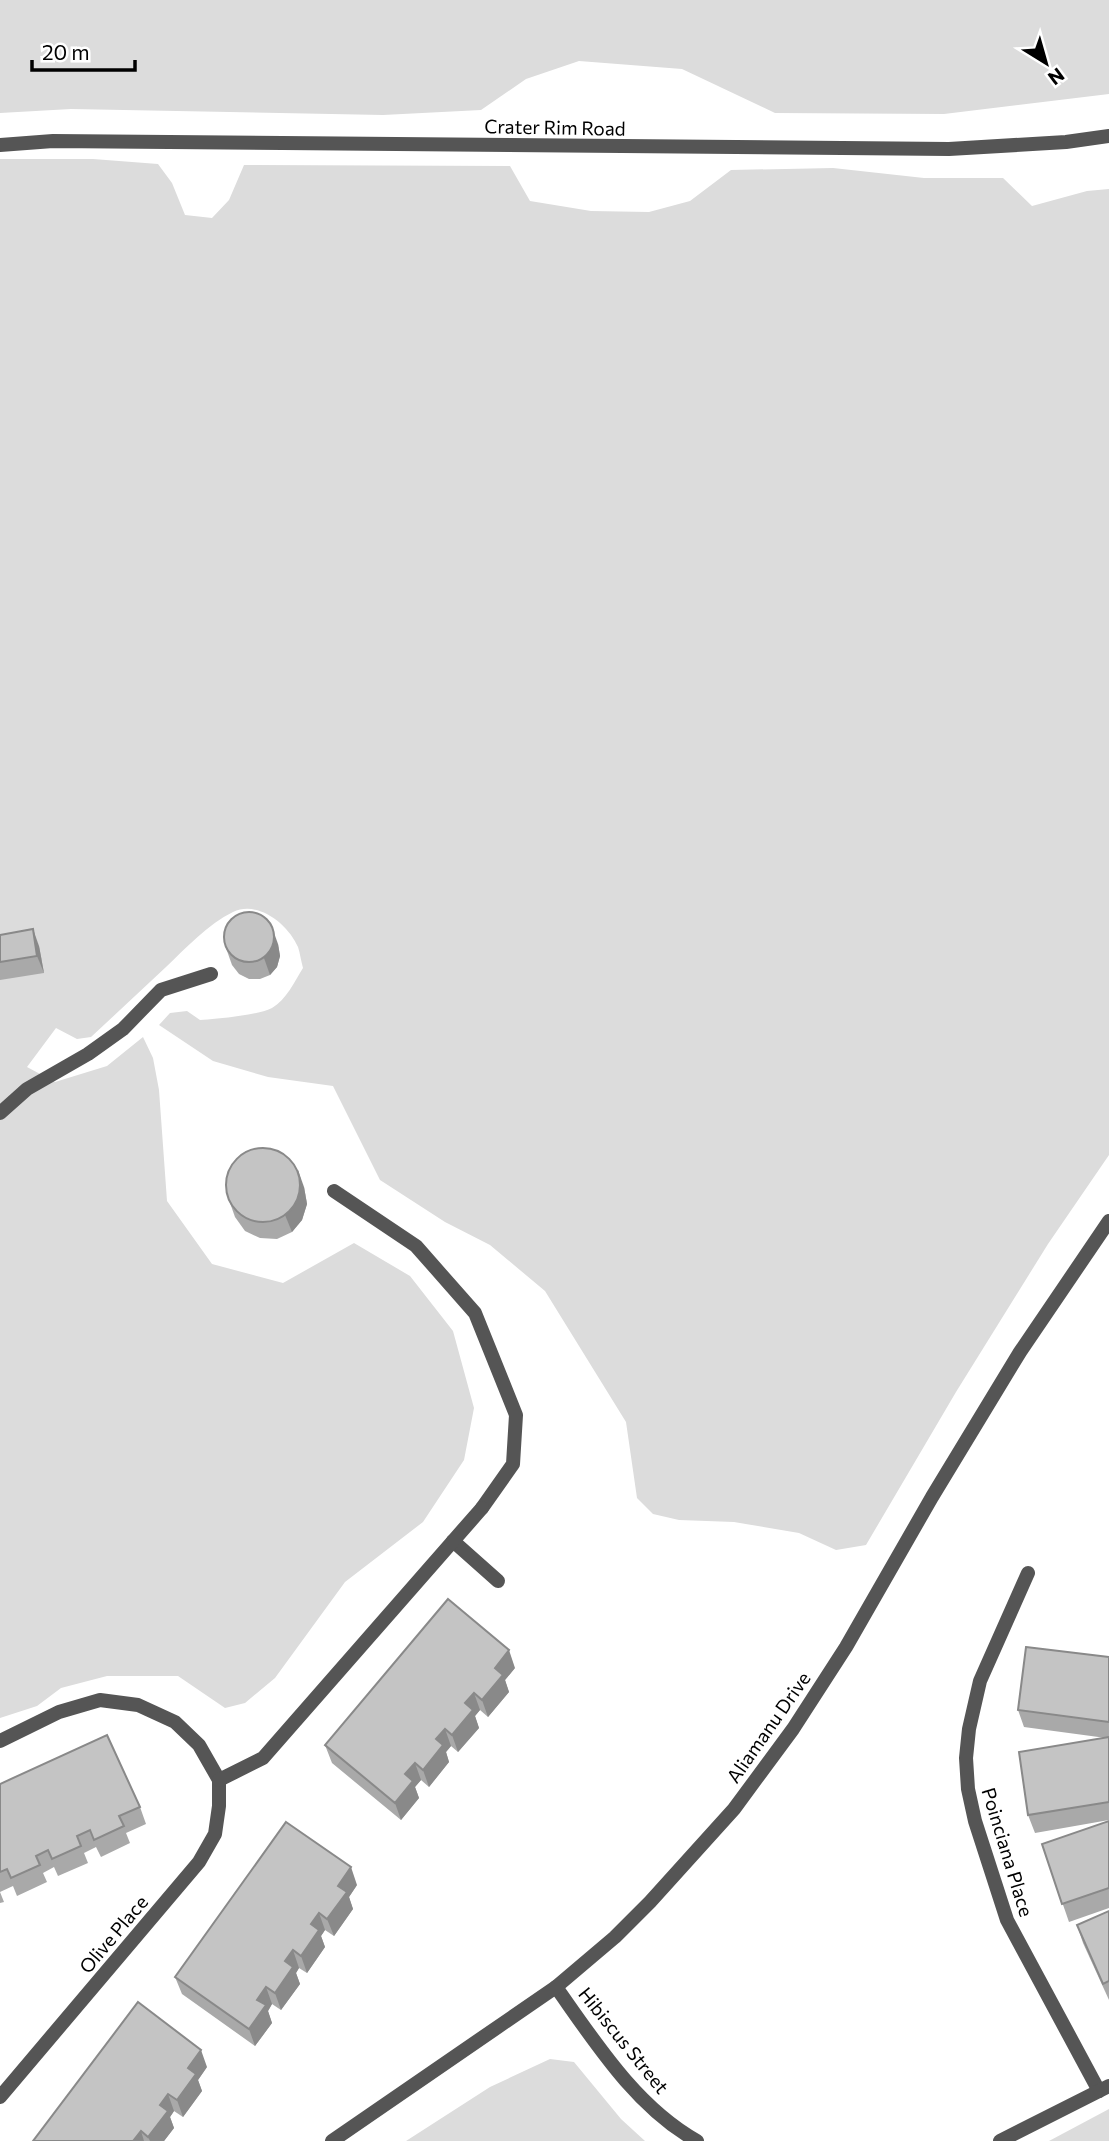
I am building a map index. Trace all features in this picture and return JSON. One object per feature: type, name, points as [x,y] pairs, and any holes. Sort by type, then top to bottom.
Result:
[{"type":"street","name":"Crater Rim Road","points":[[0,145],[53,141],[949,149],[1066,142],[1109,136]]},
{"type":"street","points":[[0,1113],[27,1089],[88,1054],[123,1029],[161,990],[211,974]]},
{"type":"street","points":[[0,1741],[59,1712],[100,1700],[138,1705],[175,1722],[199,1745],[219,1780],[263,1758],[482,1508],[513,1464],[516,1415],[475,1313],[416,1246],[334,1191]]},
{"type":"street","name":"Aliamanu Drive","points":[[332,2141],[556,1987],[615,1937],[690,1860],[734,1809],[793,1729],[846,1647],[932,1497],[1020,1352],[1109,1222]]},
{"type":"street","points":[[453,1541],[498,1581]]},
{"type":"street","name":"Poinciana Place","points":[[1028,1573],[980,1681],[968,1729],[968,1789],[975,1821],[1007,1920],[1104,2089]]},
{"type":"street","name":"Olive Place","points":[[0,2097],[200,1862],[215,1833],[219,1780]]},
{"type":"street","name":"Hibiscus Street","points":[[556,1987],[648,2103],[696,2141]]},
{"type":"street","points":[[1000,2141],[1104,2089]]},
{"type":"shaded area","points":[[0,0],[1109,0],[1109,94],[944,114],[775,113],[682,69],[579,61],[526,79],[481,110],[383,115],[71,109],[0,113]]},
{"type":"shaded area","points":[[0,159],[93,159],[158,164],[172,183],[185,215],[212,218],[229,200],[244,165],[510,166],[530,201],[591,211],[649,212],[690,201],[731,170],[833,168],[924,178],[1003,178],[1032,206],[1087,191],[1109,189],[1109,1155],[1048,1244],[956,1392],[866,1545],[836,1550],[799,1533],[734,1522],[679,1520],[653,1514],[637,1498],[626,1422],[545,1291],[490,1245],[445,1222],[380,1180],[333,1086],[268,1077],[213,1061],[159,1025],[170,1013],[187,1011],[200,1020],[266,1010],[277,1005],[290,990],[303,968],[293,938],[271,916],[252,909],[243,909],[224,917],[189,944],[91,1037],[77,1039],[56,1028],[27,1067],[55,1082],[107,1066],[143,1037],[153,1058],[159,1090],[167,1201],[212,1264],[283,1283],[354,1243],[410,1276],[453,1331],[474,1408],[464,1460],[423,1522],[345,1582],[275,1678],[245,1703],[225,1708],[178,1676],[107,1676],[61,1688],[37,1706],[0,1718]]},
{"type":"shaded area","points":[[550,2059],[574,2062],[621,2119],[645,2141],[406,2141],[490,2087]]},
{"type":"shaded area","points":[[1109,2109],[1109,2141],[1049,2141]]},
{"type":"building","points":[[249,912],[267,919],[274,937],[267,955],[249,962],[231,955],[224,937],[231,919]]},
{"type":"building","points":[[33,929],[37,956],[0,962],[0,935]]},
{"type":"building","points":[[263,1148],[284,1154],[294,1164],[300,1185],[294,1206],[284,1216],[263,1222],[242,1216],[232,1206],[226,1185],[232,1164],[242,1154]]},
{"type":"building","points":[[448,1599],[509,1650],[495,1668],[503,1675],[482,1700],[474,1693],[465,1703],[473,1710],[452,1735],[445,1729],[436,1739],[443,1745],[423,1770],[415,1763],[405,1774],[413,1781],[395,1803],[325,1745]]},
{"type":"building","points":[[1026,1647],[1109,1657],[1109,1722],[1018,1710]]},
{"type":"building","points":[[107,1735],[140,1807],[119,1816],[124,1826],[94,1840],[90,1830],[77,1836],[81,1846],[52,1859],[48,1850],[36,1856],[40,1865],[11,1878],[7,1869],[0,1872],[0,1784]]},
{"type":"building","points":[[1109,1737],[1109,1802],[1028,1815],[1019,1752]]},
{"type":"building","points":[[1109,1821],[1109,1888],[1062,1904],[1042,1844]]},
{"type":"building","points":[[286,1822],[351,1867],[338,1886],[347,1892],[327,1919],[319,1913],[311,1924],[319,1930],[301,1956],[293,1950],[285,1961],[293,1967],[275,1993],[266,1987],[257,2000],[266,2005],[249,2029],[175,1977]]},
{"type":"building","points":[[1109,1911],[1109,1981],[1103,1984],[1077,1925]]},
{"type":"building","points":[[138,2002],[201,2050],[188,2068],[196,2074],[177,2100],[168,2094],[160,2105],[168,2111],[148,2137],[141,2131],[133,2141],[33,2141]]}]
